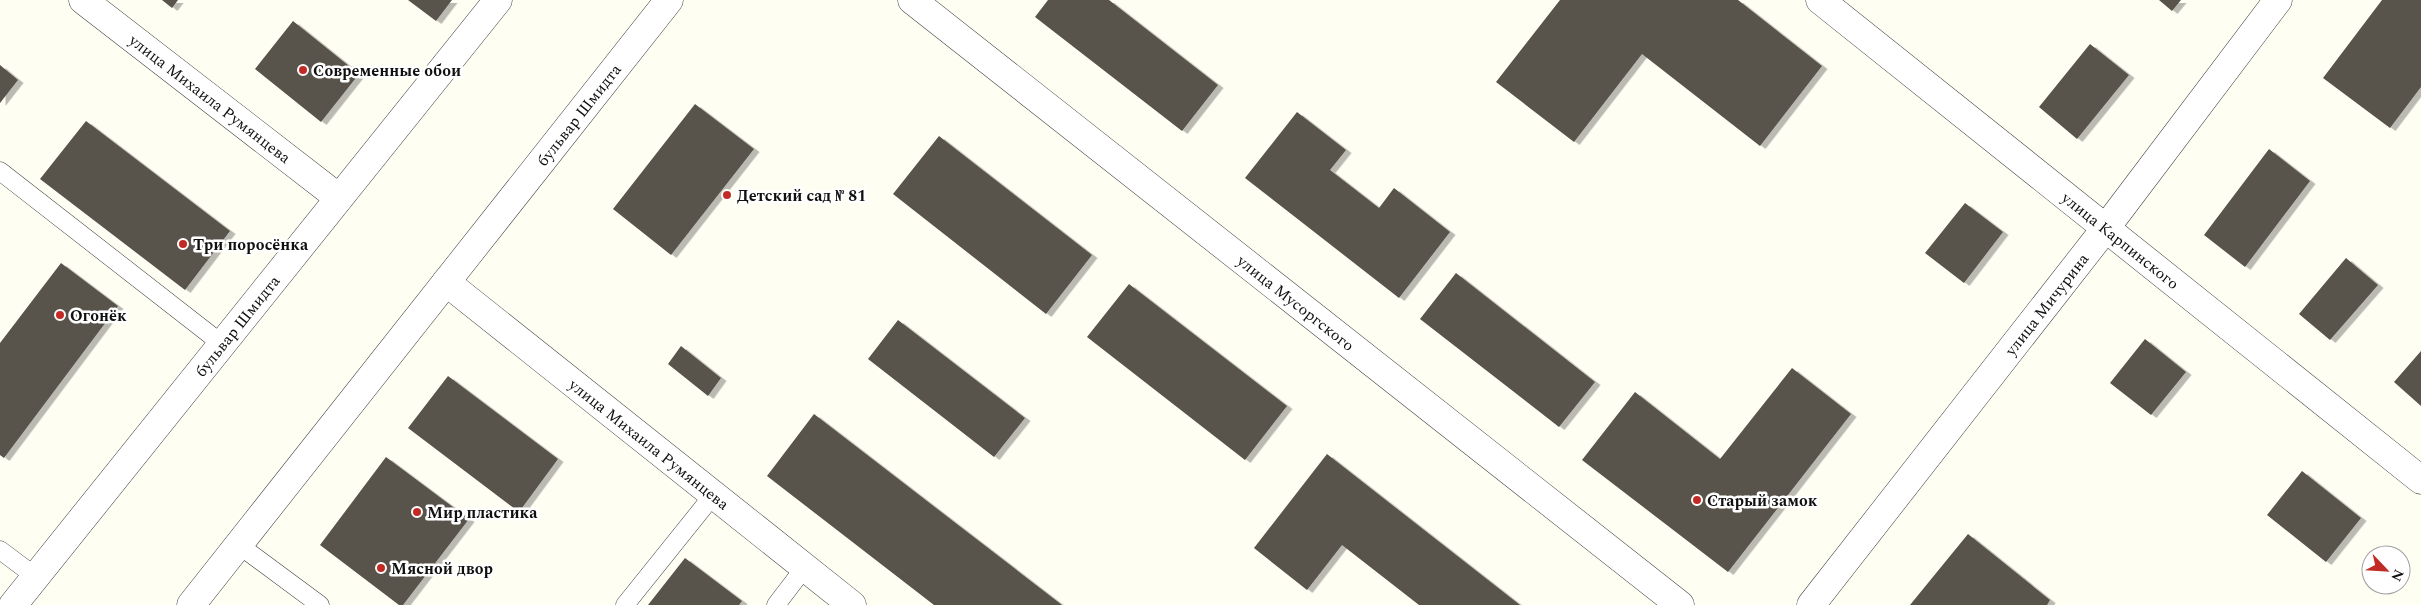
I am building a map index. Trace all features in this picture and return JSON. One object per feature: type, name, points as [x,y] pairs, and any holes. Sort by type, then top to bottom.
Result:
[{"type":"street","name":"улица Михаила Румянцева","points":[[83,0],[338,198]]},
{"type":"street","name":"бульвар Шмидта","points":[[14,605],[498,0]]},
{"type":"street","name":"бульвар Шмидта","points":[[192,605],[669,0]]},
{"type":"street","name":"улица Мусоргского","points":[[912,0],[1680,605]]},
{"type":"street","name":"улица Карпинского","points":[[1820,0],[2421,480]]},
{"type":"street","name":"улица Мичурина","points":[[1812,605],[2105,229],[2278,0]]},
{"type":"street","name":"улица Михаила Румянцева","points":[[446,282],[852,605]]},
{"type":"lane","points":[[0,170],[222,344]]},
{"type":"lane","points":[[625,605],[714,494]]},
{"type":"lane","points":[[239,544],[320,605]]},
{"type":"lane","points":[[0,550],[36,577]]},
{"type":"lane","points":[[776,605],[805,567]]},
{"type":"building","points":[[162,0],[178,0],[172,8]]},
{"type":"building","points":[[408,0],[452,0],[436,21]]},
{"type":"building","points":[[1048,0],[1109,0],[1218,85],[1182,131],[1035,17]]},
{"type":"building","points":[[1560,0],[1738,0],[1822,66],[1760,146],[1642,54],[1574,142],[1496,82]]},
{"type":"building","points":[[2159,0],[2181,0],[2172,11]]},
{"type":"building","points":[[2382,0],[2421,0],[2421,87],[2390,128],[2323,78]]},
{"type":"building","points":[[293,21],[359,74],[321,122],[255,69]]},
{"type":"building","points":[[2090,44],[2129,75],[2077,139],[2039,107]]},
{"type":"building","points":[[0,65],[18,80],[0,103]]},
{"type":"building","points":[[695,104],[754,149],[671,255],[613,209]]},
{"type":"building","points":[[1297,112],[1346,150],[1330,170],[1379,208],[1394,188],[1450,232],[1399,298],[1245,178]]},
{"type":"building","points":[[86,121],[230,231],[185,290],[40,179]]},
{"type":"building","points":[[939,136],[1092,255],[1046,314],[893,194]]},
{"type":"building","points":[[2269,149],[2310,181],[2245,267],[2204,235]]},
{"type":"building","points":[[1965,203],[2003,232],[1964,283],[1925,253]]},
{"type":"building","points":[[2346,258],[2378,285],[2330,340],[2299,314]]},
{"type":"building","points":[[61,263],[118,306],[4,458],[0,455],[0,343]]},
{"type":"building","points":[[1456,273],[1595,382],[1559,427],[1420,319]]},
{"type":"building","points":[[1129,284],[1287,406],[1245,460],[1087,337]]},
{"type":"building","points":[[898,320],[1025,418],[994,457],[868,359]]},
{"type":"building","points":[[2145,339],[2186,372],[2151,415],[2110,383]]},
{"type":"building","points":[[681,346],[721,378],[708,396],[668,364]]},
{"type":"building","points":[[2421,351],[2421,406],[2394,382]]},
{"type":"building","points":[[1792,368],[1851,414],[1728,572],[1582,460],[1635,392],[1720,459]]},
{"type":"building","points":[[448,376],[558,459],[519,512],[408,428]]},
{"type":"building","points":[[814,414],[1062,605],[934,605],[767,476]]},
{"type":"building","points":[[1327,454],[1520,605],[1419,605],[1342,545],[1307,590],[1254,548]]},
{"type":"building","points":[[386,457],[469,519],[403,605],[399,605],[320,545]]},
{"type":"building","points":[[2302,471],[2361,518],[2326,562],[2267,515]]},
{"type":"building","points":[[1968,534],[2050,600],[2047,605],[1910,605]]},
{"type":"building","points":[[685,558],[742,601],[739,605],[648,605]]},
{"type":"place","name":"Современные обои","points":[[303,70]]},
{"type":"place","name":"Детский сад № 81","points":[[727,195]]},
{"type":"place","name":"Три поросёнка","points":[[183,244]]},
{"type":"place","name":"Огонёк","points":[[60,315]]},
{"type":"place","name":"Старый замок","points":[[1697,500]]},
{"type":"place","name":"Мир пластика","points":[[417,512]]},
{"type":"place","name":"Мясной двор","points":[[381,568]]}]
